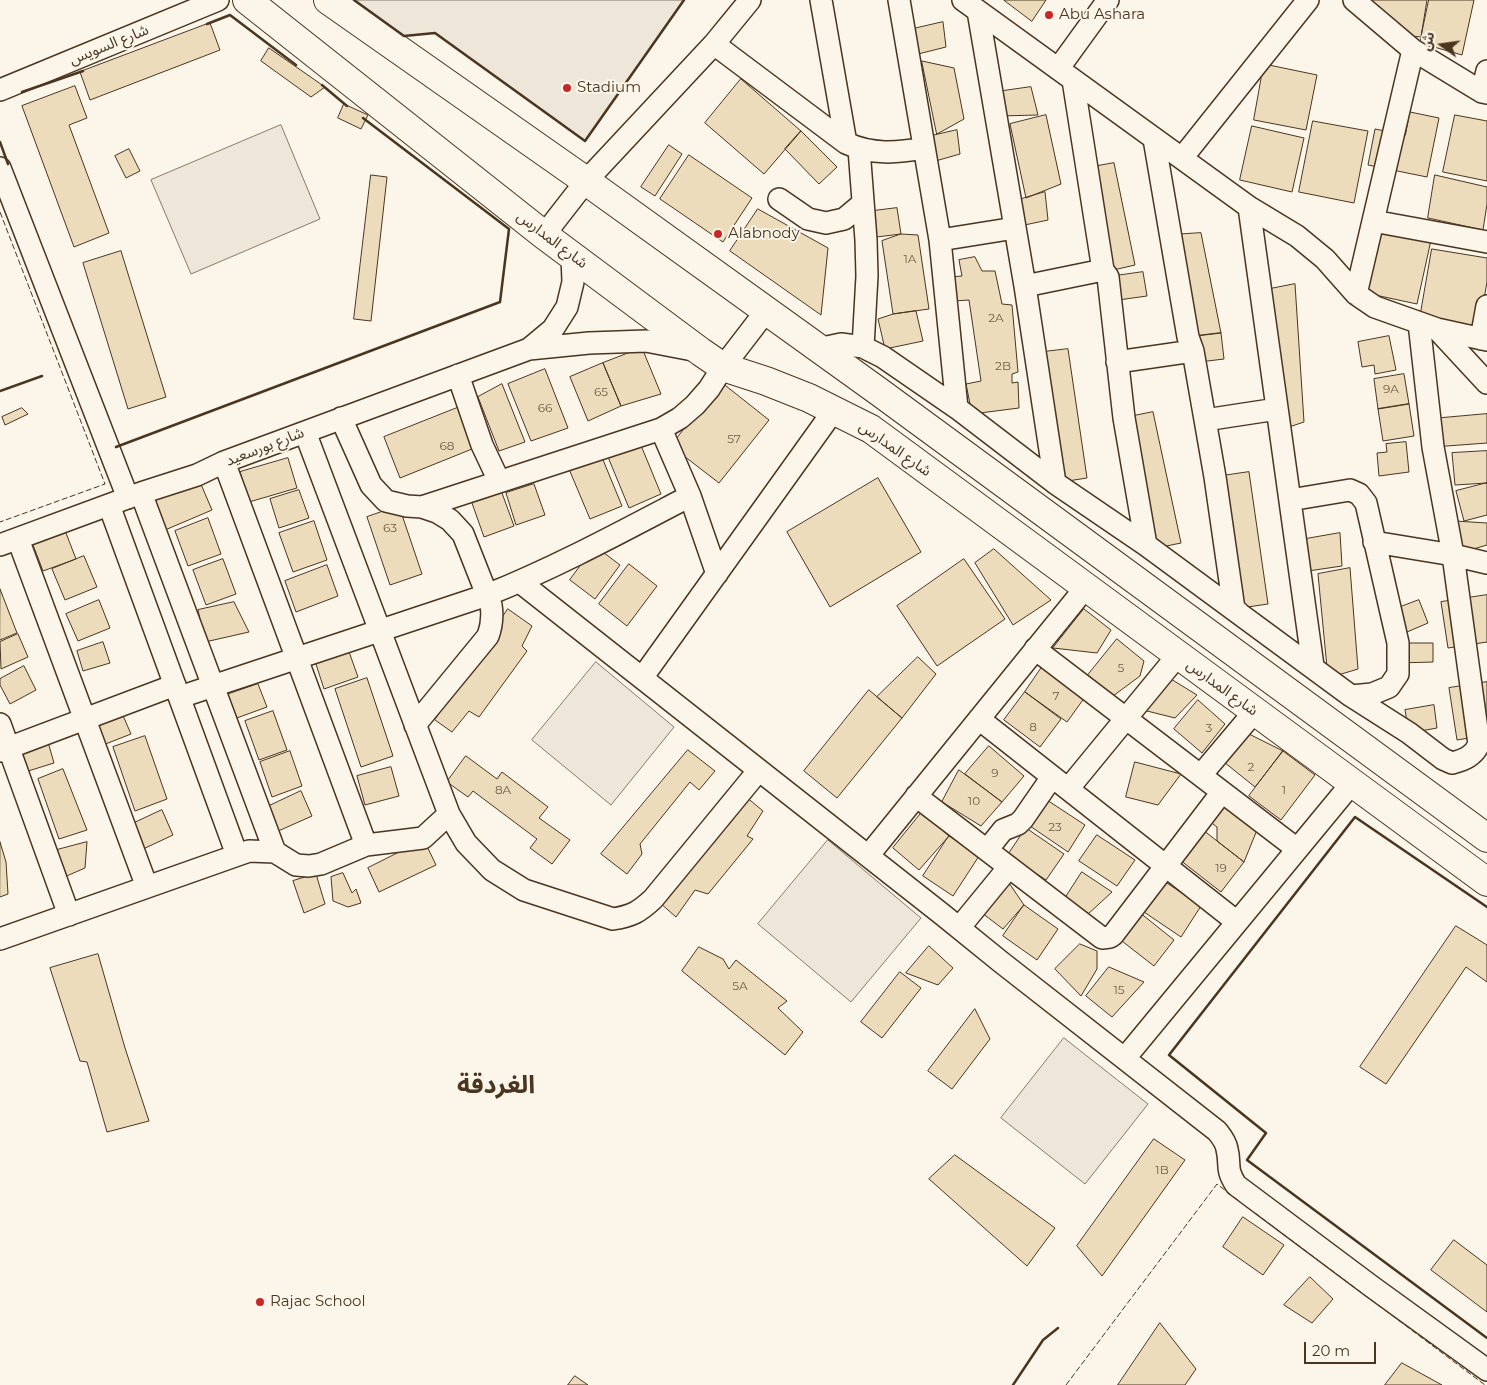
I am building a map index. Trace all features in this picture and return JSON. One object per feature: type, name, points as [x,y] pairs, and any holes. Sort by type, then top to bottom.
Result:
[{"type":"street","name":"شارع السويس","points":[[0,90],[218,0]]},
{"type":"street","name":"شارع المدارس","points":[[247,0],[544,235],[701,352],[723,367],[810,398],[871,429],[1487,882]]},
{"type":"street","points":[[328,0],[586,181],[878,391],[1487,838]]},
{"type":"street","points":[[544,235],[586,181],[714,44],[750,0]]},
{"type":"street","points":[[821,0],[853,146],[862,204],[867,276],[863,347]]},
{"type":"street","points":[[899,0],[940,240],[957,408]]},
{"type":"street","points":[[1108,0],[1065,74],[1103,270],[1108,277],[1124,418],[1146,545]]},
{"type":"street","points":[[1182,158],[1308,0]]},
{"type":"street","points":[[1354,0],[1413,50],[1485,93],[1487,71]]},
{"type":"street","points":[[970,6],[1249,208],[1297,236],[1325,259],[1356,294],[1374,307],[1428,326],[1484,339],[1487,306]]},
{"type":"street","points":[[970,6],[1015,228],[1054,483]]},
{"type":"street","points":[[714,44],[853,146],[881,152],[903,152],[924,148]]},
{"type":"street","points":[[1356,294],[1413,50]]},
{"type":"street","points":[[1154,139],[1188,338],[1193,351],[1215,478],[1234,609],[1239,613]]},
{"type":"street","points":[[0,168],[126,499],[213,686],[275,852]]},
{"type":"street","points":[[780,199],[808,219],[826,223],[844,220],[862,204]]},
{"type":"street","points":[[1249,208],[1313,666]]},
{"type":"street","points":[[1373,221],[1487,242]]},
{"type":"street","points":[[940,240],[1015,228]]},
{"type":"street","name":"شارع بورسعيد","points":[[529,349],[553,329],[567,307],[573,282],[572,256]]},
{"type":"street","points":[[1025,286],[1103,270]]},
{"type":"street","points":[[422,507],[661,429],[680,418],[695,405],[709,389],[723,367],[766,311]]},
{"type":"street","points":[[818,349],[841,344],[863,347],[883,357],[957,408],[1054,483],[1146,545],[1313,666],[1351,696],[1409,733],[1443,759],[1452,763],[1472,755],[1477,750],[1479,744],[1453,554],[1433,447],[1428,326]]},
{"type":"street","points":[[1428,326],[1487,383]]},
{"type":"street","name":"شارع بورسعيد","points":[[9,542],[197,475],[224,462],[529,349],[589,343],[646,341],[701,352]]},
{"type":"street","points":[[1117,362],[1193,351]]},
{"type":"street","points":[[458,375],[482,446],[499,481]]},
{"type":"street","points":[[1205,420],[1277,409]]},
{"type":"street","points":[[642,678],[834,410]]},
{"type":"street","points":[[341,418],[371,485],[386,501],[422,507],[437,512],[450,520],[462,534],[491,605],[493,616],[488,636],[415,725]]},
{"type":"street","points":[[661,429],[690,496],[717,574]]},
{"type":"street","points":[[305,432],[448,814],[466,844],[492,870],[524,890],[613,919],[628,917],[642,910],[653,899],[759,770]]},
{"type":"street","points":[[224,462],[366,844]]},
{"type":"street","points":[[1290,500],[1350,490],[1359,494],[1366,503],[1398,643],[1398,674],[1389,688],[1372,694],[1351,696]]},
{"type":"street","points":[[4,749],[85,719],[177,691],[213,686],[487,595],[520,582],[595,546],[690,496]]},
{"type":"street","points":[[126,499],[177,691],[238,855]]},
{"type":"street","points":[[9,542],[85,719],[147,887]]},
{"type":"street","points":[[1374,542],[1453,554],[1487,563]]},
{"type":"street","points":[[520,582],[1217,1131],[1227,1147],[1230,1176],[1236,1184],[1487,1370]]},
{"type":"street","points":[[868,856],[1086,587]]},
{"type":"street","points":[[1035,649],[1297,849]]},
{"type":"street","points":[[987,850],[1003,830],[1023,820],[1126,718],[1178,655]]},
{"type":"street","points":[[1201,775],[1255,711]]},
{"type":"street","points":[[979,719],[1237,922]]},
{"type":"street","points":[[0,724],[4,749],[69,915]]},
{"type":"street","points":[[1125,1058],[1352,782]]},
{"type":"street","points":[[916,796],[1102,938],[1106,938],[1113,935],[1222,792]]},
{"type":"street","points":[[0,939],[249,851],[275,852],[296,865],[322,864],[366,844],[423,838],[448,814]]},
{"type":"street","points":[[959,928],[1009,867]]},
{"type":"shaded area","name":"Stadium","points":[[354,0],[684,0],[585,141],[435,33],[404,36]]},
{"type":"shaded area","points":[[281,125],[320,219],[191,274],[151,180]]},
{"type":"shaded area","points":[[596,662],[674,727],[611,805],[532,740]]},
{"type":"shaded area","points":[[828,840],[921,918],[851,1002],[758,924]]},
{"type":"shaded area","points":[[1064,1038],[1148,1104],[1085,1184],[1001,1118]]},
{"type":"building","points":[[1004,0],[1046,0],[1032,21]]},
{"type":"building","points":[[1363,0],[1427,0],[1421,37],[1402,35]]},
{"type":"building","points":[[1429,0],[1474,0],[1462,55],[1420,43]]},
{"type":"building","points":[[943,22],[946,47],[918,54],[913,29]]},
{"type":"building","points":[[210,23],[220,50],[90,100],[80,72]]},
{"type":"building","points":[[269,48],[325,87],[311,97],[261,61]]},
{"type":"building","points":[[922,61],[954,68],[964,119],[937,134]]},
{"type":"building","points":[[1264,64],[1317,75],[1306,130],[1254,120]]},
{"type":"building","points":[[741,79],[801,131],[764,174],[705,123]]},
{"type":"building","points":[[75,86],[87,118],[69,125],[109,233],[74,247],[22,106]]},
{"type":"building","points":[[1031,87],[1038,115],[999,116],[996,92]]},
{"type":"building","points":[[344,104],[368,115],[361,129],[338,118]]},
{"type":"building","points":[[1410,112],[1439,118],[1427,177],[1368,165],[1375,129],[1405,135]]},
{"type":"building","points":[[1046,115],[1061,184],[1026,198],[1010,124]]},
{"type":"building","points":[[1455,115],[1487,121],[1487,181],[1443,172]]},
{"type":"building","points":[[1313,121],[1368,131],[1354,203],[1299,192]]},
{"type":"building","points":[[1252,126],[1304,138],[1292,192],[1240,180]]},
{"type":"building","points":[[957,130],[960,154],[932,162],[927,137]]},
{"type":"building","points":[[801,131],[837,167],[819,184],[785,149]]},
{"type":"building","points":[[669,145],[682,154],[655,196],[641,187]]},
{"type":"building","points":[[129,149],[140,171],[126,178],[115,156]]},
{"type":"building","points":[[689,155],[752,198],[723,242],[660,199]]},
{"type":"building","points":[[1114,163],[1135,265],[1109,271],[1087,168]]},
{"type":"building","points":[[371,175],[387,177],[371,321],[354,319]]},
{"type":"building","points":[[1435,175],[1487,187],[1487,204],[1483,230],[1428,218]]},
{"type":"building","points":[[1045,192],[1048,220],[1020,226],[1015,201]]},
{"type":"building","points":[[897,208],[901,234],[868,238],[865,212]]},
{"type":"building","points":[[758,209],[828,248],[821,315],[730,251]]},
{"type":"building","points":[[1374,228],[1431,240],[1417,304],[1361,292]]},
{"type":"building","points":[[1201,233],[1221,333],[1188,337],[1171,235]]},
{"type":"building","points":[[901,234],[918,235],[929,309],[893,314],[882,241]]},
{"type":"building","points":[[1432,249],[1487,258],[1487,282],[1479,328],[1420,318]]},
{"type":"building","points":[[121,251],[166,397],[128,409],[83,263]]},
{"type":"building","points":[[975,257],[982,271],[995,271],[1002,304],[1012,305],[1018,372],[1012,374],[1012,383],[1018,382],[1019,408],[972,414],[966,384],[981,381],[969,300],[954,301],[950,277],[962,276],[959,260]]},
{"type":"building","points":[[1143,272],[1147,296],[1111,301],[1108,277]]},
{"type":"building","points":[[1295,284],[1304,422],[1280,430],[1260,291]]},
{"type":"building","points":[[916,311],[923,341],[885,349],[878,319],[893,314]]},
{"type":"building","points":[[1221,333],[1224,359],[1191,363],[1188,337]]},
{"type":"building","points":[[1389,336],[1396,370],[1375,374],[1374,365],[1362,367],[1358,342]]},
{"type":"building","points":[[642,348],[661,394],[621,406],[603,363]]},
{"type":"building","points":[[1068,349],[1087,478],[1055,483],[1035,353]]},
{"type":"building","points":[[603,363],[621,406],[588,421],[570,377]]},
{"type":"building","points":[[545,369],[568,428],[531,441],[508,384]]},
{"type":"building","points":[[1404,374],[1409,404],[1378,409],[1374,379]]},
{"type":"building","points":[[721,382],[769,420],[719,483],[671,446]]},
{"type":"building","points":[[502,384],[525,442],[499,451],[478,397]]},
{"type":"building","points":[[467,404],[482,445],[400,478],[384,437]]},
{"type":"building","points":[[1409,404],[1414,436],[1383,441],[1378,409]]},
{"type":"building","points":[[22,408],[28,414],[5,425],[2,417]]},
{"type":"building","points":[[1153,412],[1181,543],[1152,549],[1124,418]]},
{"type":"building","points":[[1487,414],[1487,443],[1433,447],[1431,419]]},
{"type":"building","points":[[1406,442],[1409,472],[1379,476],[1377,453],[1387,452],[1386,444]]},
{"type":"building","points":[[640,443],[661,494],[629,508],[608,457]]},
{"type":"building","points":[[1487,451],[1487,483],[1455,485],[1452,453]]},
{"type":"building","points":[[601,455],[622,506],[590,519],[569,469]]},
{"type":"building","points":[[288,458],[297,488],[249,502],[240,472]]},
{"type":"building","points":[[1249,472],[1268,604],[1234,609],[1215,477]]},
{"type":"building","points":[[197,475],[212,510],[165,530],[150,496]]},
{"type":"building","points":[[878,478],[921,552],[830,607],[787,532]]},
{"type":"building","points":[[1487,483],[1487,515],[1464,521],[1456,491]]},
{"type":"building","points":[[534,484],[545,515],[516,525],[506,493]]},
{"type":"building","points":[[299,490],[309,518],[279,528],[270,499]]},
{"type":"building","points":[[502,493],[514,526],[484,537],[472,503]]},
{"type":"building","points":[[399,506],[422,574],[390,585],[367,517]]},
{"type":"building","points":[[208,518],[221,554],[188,566],[175,531]]},
{"type":"building","points":[[314,521],[327,560],[293,572],[279,533]]},
{"type":"building","points":[[1455,521],[1487,523],[1487,545],[1453,555]]},
{"type":"building","points":[[66,533],[76,559],[43,571],[33,545]]},
{"type":"building","points":[[1340,533],[1342,566],[1308,571],[1300,540]]},
{"type":"building","points":[[595,546],[620,565],[595,599],[570,580]]},
{"type":"building","points":[[994,549],[1051,600],[1013,625],[975,563]]},
{"type":"building","points":[[84,556],[97,587],[65,600],[52,569]]},
{"type":"building","points":[[223,559],[236,594],[206,605],[193,570]]},
{"type":"building","points":[[964,559],[1005,619],[937,666],[897,606]]},
{"type":"building","points":[[629,564],[657,586],[627,626],[599,604]]},
{"type":"building","points":[[327,565],[338,596],[296,612],[285,581]]},
{"type":"building","points":[[1350,568],[1358,669],[1328,678],[1318,574]]},
{"type":"building","points":[[0,589],[17,633],[0,640]]},
{"type":"building","points":[[1487,595],[1487,642],[1448,648],[1441,602]]},
{"type":"building","points":[[99,600],[110,628],[78,641],[66,614]]},
{"type":"building","points":[[1419,600],[1428,623],[1400,635],[1390,611]]},
{"type":"building","points":[[234,602],[249,632],[205,642],[198,610]]},
{"type":"building","points":[[508,609],[532,626],[522,646],[527,651],[479,717],[469,711],[452,732],[435,720]]},
{"type":"building","points":[[1084,609],[1111,630],[1097,653],[1053,648]]},
{"type":"building","points":[[18,634],[28,657],[1,669],[0,642]]},
{"type":"building","points":[[1117,639],[1144,661],[1140,676],[1113,696],[1088,675]]},
{"type":"building","points":[[103,642],[110,663],[83,671],[77,651]]},
{"type":"building","points":[[1398,643],[1433,643],[1433,662],[1398,663]]},
{"type":"building","points":[[348,649],[358,677],[324,689],[315,661]]},
{"type":"building","points":[[918,657],[936,674],[902,718],[877,697]]},
{"type":"building","points":[[24,666],[36,690],[10,704],[0,685],[0,679]]},
{"type":"building","points":[[1042,667],[1085,697],[1067,722],[1025,692]]},
{"type":"building","points":[[1166,676],[1197,695],[1175,718],[1139,709]]},
{"type":"building","points":[[367,678],[393,756],[361,767],[335,689]]},
{"type":"building","points":[[1487,682],[1487,735],[1457,740],[1449,688]]},
{"type":"building","points":[[258,684],[267,707],[234,719],[226,695]]},
{"type":"building","points":[[869,690],[902,718],[837,798],[804,771]]},
{"type":"building","points":[[1025,692],[1061,719],[1040,747],[1004,720]]},
{"type":"building","points":[[1198,700],[1225,724],[1202,753],[1174,729]]},
{"type":"building","points":[[1434,705],[1437,728],[1409,733],[1405,710]]},
{"type":"building","points":[[121,711],[131,734],[103,745],[96,722]]},
{"type":"building","points":[[273,711],[287,750],[259,760],[245,721]]},
{"type":"building","points":[[1249,734],[1283,751],[1255,787],[1224,762]]},
{"type":"building","points":[[145,736],[167,799],[135,811],[113,747]]},
{"type":"building","points":[[48,742],[54,763],[25,772],[20,752]]},
{"type":"building","points":[[989,746],[1024,776],[1002,802],[965,774]]},
{"type":"building","points":[[688,750],[715,771],[699,790],[690,782],[640,844],[642,854],[627,874],[601,854]]},
{"type":"building","points":[[290,751],[302,786],[272,797],[260,762]]},
{"type":"building","points":[[1283,751],[1315,775],[1281,820],[1249,796]]},
{"type":"building","points":[[466,756],[497,779],[502,772],[548,807],[539,818],[570,840],[552,864],[530,848],[537,839],[473,791],[468,797],[447,782]]},
{"type":"building","points":[[1135,762],[1181,774],[1158,805],[1126,797]]},
{"type":"building","points":[[391,767],[399,796],[365,805],[357,776]]},
{"type":"building","points":[[63,769],[87,830],[59,839],[38,779]]},
{"type":"building","points":[[959,770],[1002,802],[981,826],[942,802]]},
{"type":"building","points":[[301,791],[312,816],[276,832],[265,808]]},
{"type":"building","points":[[745,796],[763,811],[747,836],[753,839],[708,894],[695,890],[676,917],[659,902]]},
{"type":"building","points":[[1047,800],[1085,825],[1068,852],[1030,826]]},
{"type":"building","points":[[1224,802],[1257,830],[1244,862],[1217,841],[1217,827],[1209,821]]},
{"type":"building","points":[[162,810],[173,835],[141,850],[130,825]]},
{"type":"building","points":[[922,812],[949,836],[919,870],[893,848]]},
{"type":"building","points":[[1026,828],[1064,854],[1046,880],[1008,855]]},
{"type":"building","points":[[1203,830],[1244,862],[1221,892],[1180,860]]},
{"type":"building","points":[[1097,835],[1135,860],[1117,886],[1079,861]]},
{"type":"building","points":[[949,836],[979,856],[953,896],[923,876]]},
{"type":"building","points":[[424,840],[436,865],[379,892],[368,868]]},
{"type":"building","points":[[0,842],[6,862],[8,894],[0,897]]},
{"type":"building","points":[[87,842],[85,868],[62,878],[53,851]]},
{"type":"building","points":[[1082,872],[1112,892],[1087,915],[1064,900]]},
{"type":"building","points":[[343,873],[352,893],[356,889],[361,903],[348,907],[333,901],[331,877]]},
{"type":"building","points":[[316,874],[325,904],[304,913],[293,881]]},
{"type":"building","points":[[1007,880],[1024,905],[1003,929],[982,913]]},
{"type":"building","points":[[1164,881],[1201,906],[1181,937],[1144,912]]},
{"type":"building","points":[[1024,905],[1058,929],[1037,960],[1003,936]]},
{"type":"building","points":[[1139,912],[1174,940],[1154,966],[1118,938]]},
{"type":"building","points":[[1456,926],[1487,945],[1487,982],[1466,967],[1386,1084],[1360,1067]]},
{"type":"building","points":[[1080,944],[1097,951],[1097,969],[1081,996],[1055,969]]},
{"type":"building","points":[[929,946],[953,968],[938,985],[906,973]]},
{"type":"building","points":[[699,947],[723,959],[729,969],[736,960],[787,1001],[778,1008],[803,1032],[785,1055],[682,971]]},
{"type":"building","points":[[98,954],[125,1048],[149,1121],[107,1132],[87,1062],[80,1061],[50,968]]},
{"type":"building","points":[[1109,967],[1144,982],[1112,1017],[1086,996]]},
{"type":"building","points":[[900,972],[921,988],[882,1038],[861,1022]]},
{"type":"building","points":[[975,1009],[990,1039],[952,1089],[928,1071]]},
{"type":"building","points":[[1154,1139],[1185,1160],[1102,1276],[1077,1246]]},
{"type":"building","points":[[955,1155],[1055,1228],[1027,1266],[929,1179]]},
{"type":"building","points":[[1243,1217],[1284,1245],[1263,1275],[1223,1247]]},
{"type":"building","points":[[1454,1240],[1487,1265],[1487,1312],[1431,1270]]},
{"type":"building","points":[[1310,1277],[1333,1299],[1312,1323],[1284,1305]]},
{"type":"building","points":[[1160,1323],[1196,1369],[1185,1385],[1118,1385]]},
{"type":"building","points":[[1402,1363],[1442,1385],[1385,1385]]},
{"type":"building","points":[[575,1376],[588,1385],[568,1385]]},
{"type":"fence","points":[[0,212],[105,484],[0,522]]},
{"type":"fence","points":[[1066,1385],[1217,1184],[1239,1201]]},
{"type":"fence","points":[[1255,1213],[1485,1385]]},
{"type":"wall","points":[[354,0],[404,36],[435,33],[585,141],[684,0]]},
{"type":"wall","points":[[207,24],[230,15],[296,65]]},
{"type":"wall","points":[[22,92],[83,71]]},
{"type":"wall","points":[[322,85],[347,106]]},
{"type":"wall","points":[[116,447],[500,302],[509,229],[363,118]]},
{"type":"wall","points":[[0,142],[8,164]]},
{"type":"wall","points":[[0,391],[42,376]]},
{"type":"wall","points":[[1487,907],[1355,817],[1169,1055],[1266,1133],[1247,1160],[1487,1338]]},
{"type":"wall","points":[[1013,1385],[1043,1340],[1058,1328]]},
{"type":"place","name":"Abu Ashara","points":[[1049,15]]},
{"type":"place","name":"Stadium","points":[[567,88]]},
{"type":"place","name":"Alabnody","points":[[718,234]]},
{"type":"place","name":"Rajac School","points":[[260,1302]]},
{"type":"district","name":"الغردقة","points":[[496,1086]]}]
